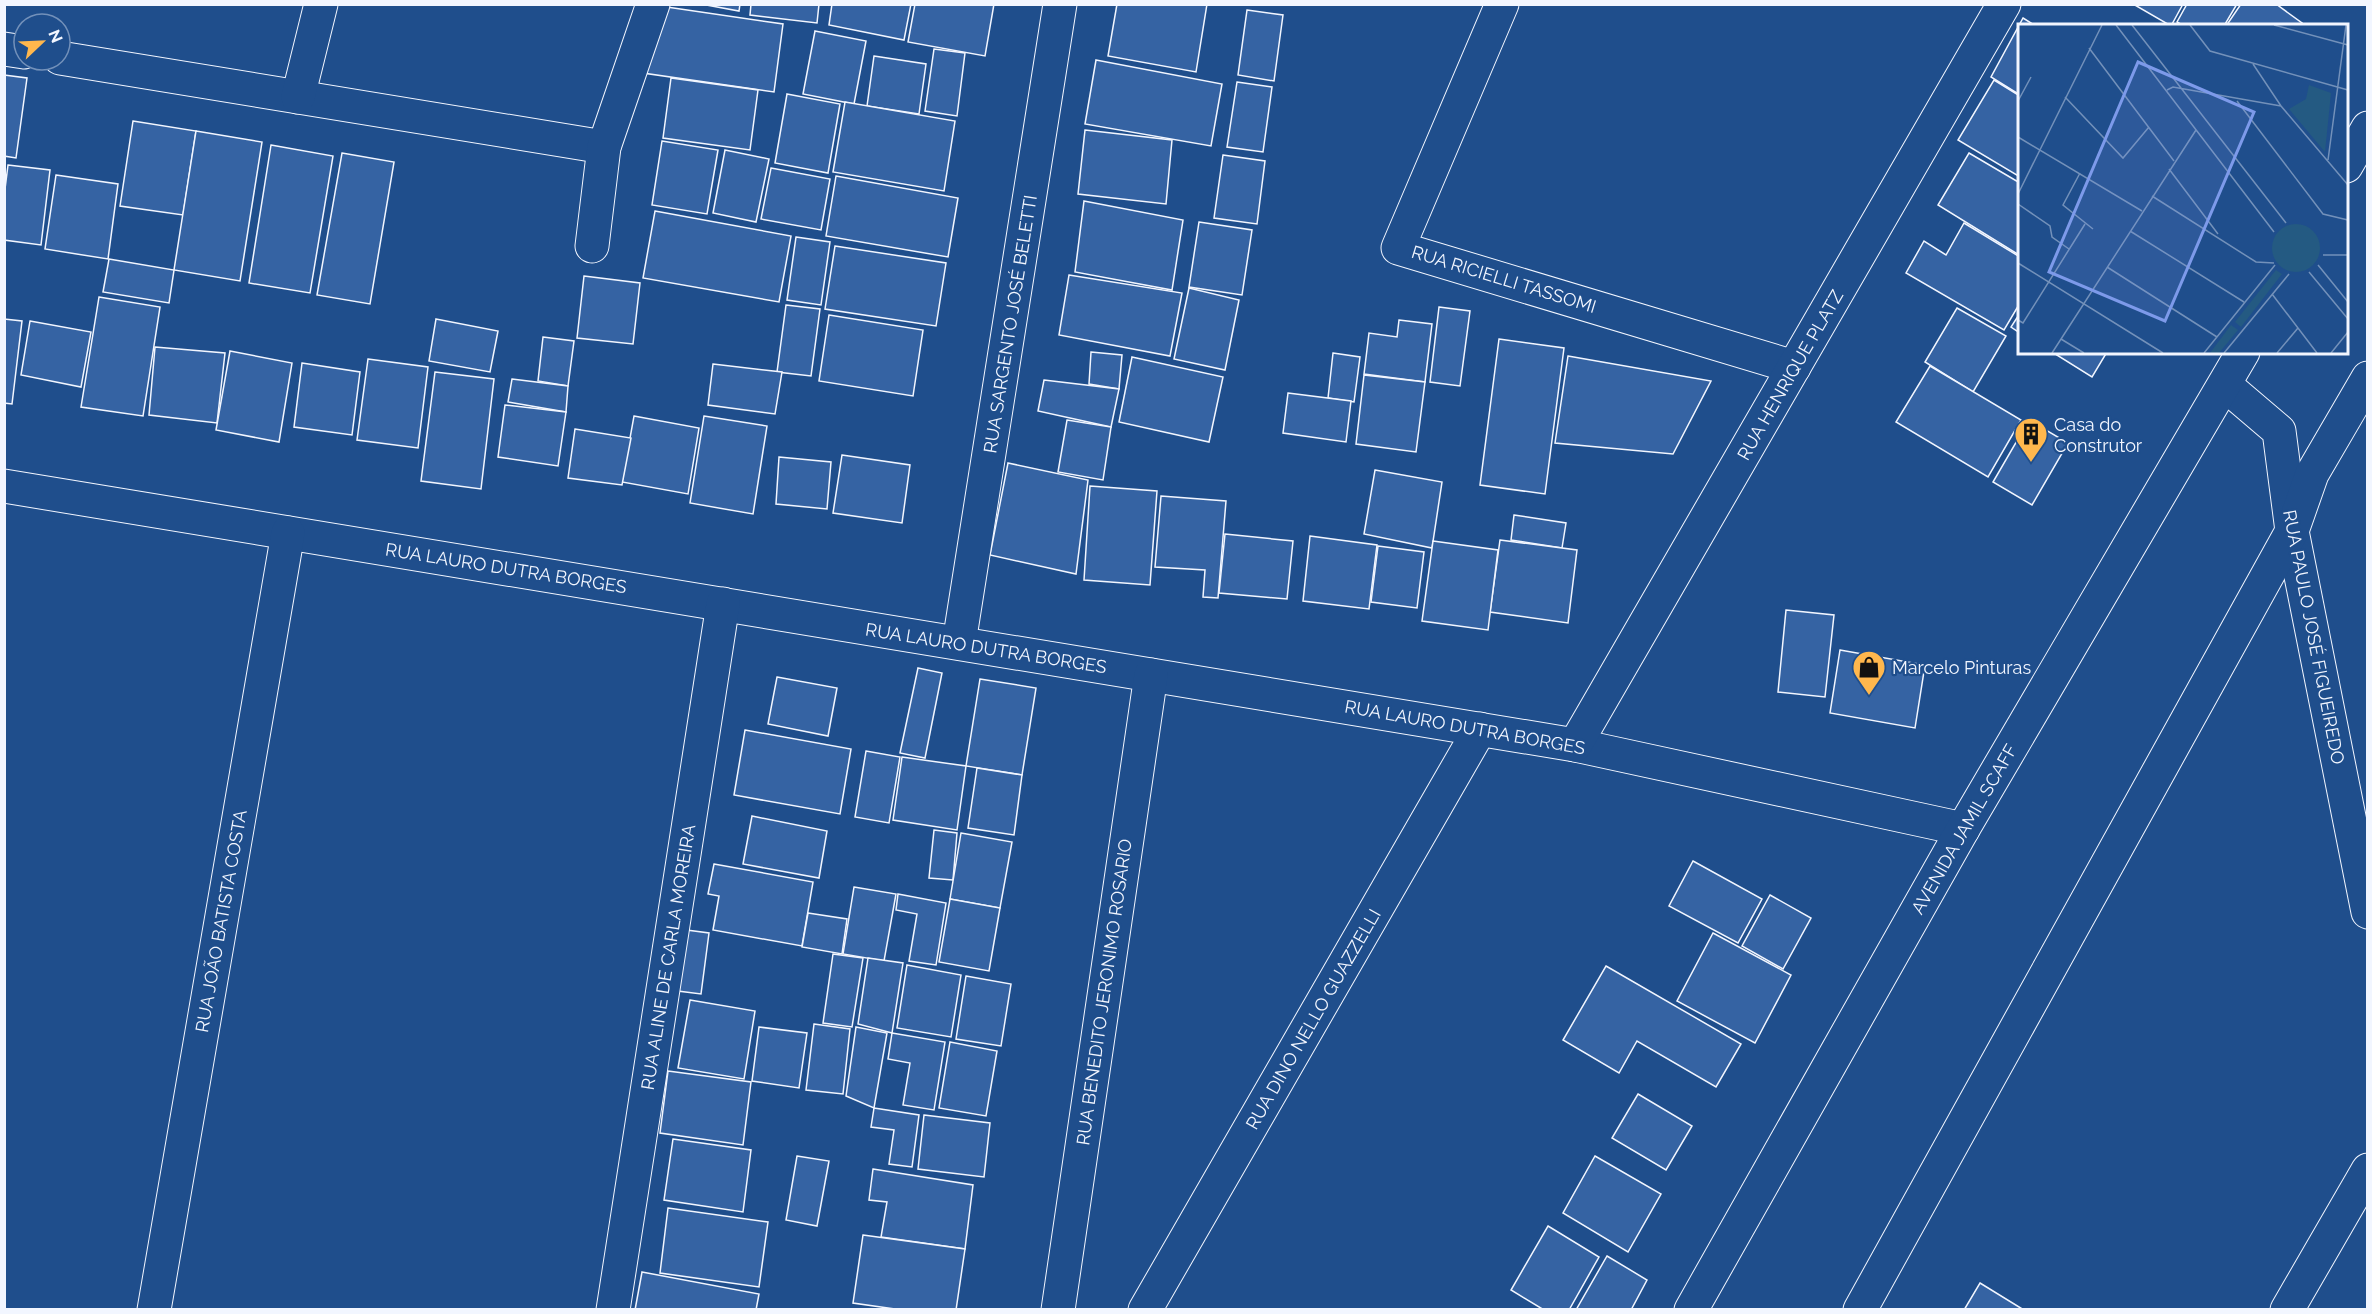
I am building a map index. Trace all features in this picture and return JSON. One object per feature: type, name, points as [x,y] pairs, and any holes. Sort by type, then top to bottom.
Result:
[{"type":"street","points":[[298,97],[321,4]]},
{"type":"street","points":[[591,246],[604,147],[653,4]]},
{"type":"street","name":"RUA SARGENTO JOSÉ BELETTI","points":[[959,643],[1060,4]]},
{"type":"street","name":"RUA RICIELLI TASSOMI","points":[[1502,4],[1398,248],[1794,367]]},
{"type":"street","name":"RUA HENRIQUE PLATZ","points":[[1575,745],[2004,4]]},
{"type":"street","points":[[72,60],[604,147]]},
{"type":"street","points":[[2348,162],[2367,128]]},
{"type":"street","name":"AVENIDA JAMIL SCAFF","points":[[1692,1310],[1963,829],[2242,354]]},
{"type":"street","points":[[1860,1310],[2292,531],[2312,474],[2367,378]]},
{"type":"street","name":"RUA PAULO JOSÉ FIGUEIREDO","points":[[2225,386],[2279,430],[2292,531],[2367,912]]},
{"type":"street","name":"RUA LAURO DUTRA BORGES","points":[[4,486],[1575,745],[1963,829]]},
{"type":"street","name":"RUA JOÃO BATISTA COSTA","points":[[154,1310],[288,532]]},
{"type":"street","name":"RUA ALINE DE CARLA MOREIRA","points":[[613,1310],[723,604]]},
{"type":"street","name":"RUA BENEDITO JERONIMO ROSARIO","points":[[1058,1310],[1151,675]]},
{"type":"street","name":"RUA DINO NELLO GUAZZELLI","points":[[1145,1310],[1480,729]]},
{"type":"street","points":[[2288,1310],[2367,1170]]},
{"type":"building","points":[[701,4],[740,4],[739,11]]},
{"type":"building","points":[[751,4],[819,4],[817,23],[750,15]]},
{"type":"building","points":[[832,4],[911,4],[904,40],[829,25]]},
{"type":"building","points":[[915,4],[994,4],[985,56],[908,42]]},
{"type":"building","points":[[1117,4],[1207,4],[1196,72],[1108,56]]},
{"type":"building","points":[[2133,4],[2183,4],[2172,24],[2168,24]]},
{"type":"building","points":[[2187,4],[2237,4],[2225,24],[2180,24],[2177,22]]},
{"type":"building","points":[[2241,4],[2276,4],[2302,23],[2301,24],[2227,24]]},
{"type":"building","points":[[653,5],[783,24],[774,92],[643,73]]},
{"type":"building","points":[[1247,10],[1283,15],[1274,81],[1238,75]]},
{"type":"building","points":[[2023,18],[2033,24],[2020,24]]},
{"type":"building","points":[[2018,27],[2018,94],[1991,77]]},
{"type":"building","points":[[815,31],[866,41],[854,104],[803,94]]},
{"type":"building","points":[[934,49],[965,53],[957,116],[925,111]]},
{"type":"building","points":[[874,56],[926,64],[919,114],[867,106]]},
{"type":"building","points":[[1096,60],[1222,84],[1211,146],[1085,124]]},
{"type":"building","points":[[4,75],[27,78],[16,158],[4,156]]},
{"type":"building","points":[[671,78],[758,90],[750,150],[663,138]]},
{"type":"building","points":[[1994,80],[2018,95],[2018,176],[1958,140]]},
{"type":"building","points":[[1237,82],[1272,87],[1263,152],[1227,147]]},
{"type":"building","points":[[787,94],[840,104],[828,173],[775,163]]},
{"type":"building","points":[[845,102],[955,121],[944,191],[833,172]]},
{"type":"building","points":[[133,121],[196,131],[183,215],[120,206]]},
{"type":"building","points":[[1085,130],[1172,140],[1166,204],[1078,194]]},
{"type":"building","points":[[196,131],[262,142],[240,281],[174,270]]},
{"type":"building","points":[[662,141],[718,150],[707,214],[652,205]]},
{"type":"building","points":[[271,145],[333,156],[310,293],[249,283]]},
{"type":"building","points":[[725,150],[769,159],[756,222],[713,213]]},
{"type":"building","points":[[342,153],[394,162],[370,304],[317,295]]},
{"type":"building","points":[[1969,153],[2018,182],[2018,254],[1938,205]]},
{"type":"building","points":[[1223,155],[1265,161],[1257,224],[1214,218]]},
{"type":"building","points":[[8,165],[50,170],[41,245],[4,240],[4,197]]},
{"type":"building","points":[[771,168],[830,179],[821,230],[761,219]]},
{"type":"building","points":[[56,175],[118,184],[108,259],[45,249]]},
{"type":"building","points":[[836,176],[958,198],[948,257],[826,236]]},
{"type":"building","points":[[1084,201],[1183,220],[1172,290],[1075,272]]},
{"type":"building","points":[[655,211],[791,236],[779,302],[643,278]]},
{"type":"building","points":[[1199,222],[1252,230],[1242,295],[1189,287]]},
{"type":"building","points":[[1964,223],[2018,256],[2018,306],[2004,330],[1906,273],[1924,241],[1946,255]]},
{"type":"building","points":[[796,237],[830,242],[821,305],[787,300]]},
{"type":"building","points":[[835,246],[946,263],[936,326],[825,309]]},
{"type":"building","points":[[109,259],[174,270],[169,303],[103,292]]},
{"type":"building","points":[[1069,275],[1182,293],[1170,356],[1059,335]]},
{"type":"building","points":[[584,276],[640,283],[633,344],[577,338]]},
{"type":"building","points":[[1189,288],[1239,300],[1225,370],[1174,359]]},
{"type":"building","points":[[99,297],[160,307],[143,416],[81,407]]},
{"type":"building","points":[[786,305],[820,309],[811,376],[777,372]]},
{"type":"building","points":[[1439,307],[1470,311],[1460,386],[1430,382]]},
{"type":"building","points":[[1957,308],[2006,336],[1973,392],[1925,362]]},
{"type":"building","points":[[829,315],[923,330],[913,396],[819,381]]},
{"type":"building","points":[[2018,316],[2018,332],[2011,327]]},
{"type":"building","points":[[4,319],[22,321],[12,404],[4,403]]},
{"type":"building","points":[[436,319],[498,331],[490,372],[429,361]]},
{"type":"building","points":[[1399,320],[1432,324],[1425,382],[1364,374],[1369,333],[1397,337]]},
{"type":"building","points":[[30,321],[91,332],[81,387],[21,375]]},
{"type":"building","points":[[543,337],[574,341],[568,386],[538,381]]},
{"type":"building","points":[[1499,339],[1564,348],[1545,494],[1480,485]]},
{"type":"building","points":[[155,347],[225,353],[217,423],[149,415]]},
{"type":"building","points":[[230,351],[292,363],[279,442],[216,430]]},
{"type":"building","points":[[1091,352],[1122,355],[1119,389],[1089,384]]},
{"type":"building","points":[[1333,353],[1360,357],[1354,402],[1328,398]]},
{"type":"building","points":[[2055,354],[2106,354],[2092,377]]},
{"type":"building","points":[[1568,356],[1711,381],[1673,454],[1555,443]]},
{"type":"building","points":[[1132,357],[1223,377],[1209,442],[1119,422]]},
{"type":"building","points":[[368,359],[428,367],[418,448],[357,440]]},
{"type":"building","points":[[302,363],[360,372],[352,435],[294,427]]},
{"type":"building","points":[[713,364],[782,372],[775,414],[708,405]]},
{"type":"building","points":[[1930,366],[2021,420],[1988,477],[1896,422]]},
{"type":"building","points":[[435,372],[494,379],[481,489],[421,481]]},
{"type":"building","points":[[1364,375],[1425,382],[1416,452],[1356,444]]},
{"type":"building","points":[[512,379],[568,386],[566,412],[508,402]]},
{"type":"building","points":[[1044,380],[1119,389],[1111,427],[1038,411]]},
{"type":"building","points":[[1288,393],[1351,401],[1346,442],[1283,433]]},
{"type":"building","points":[[505,405],[566,412],[558,466],[498,457]]},
{"type":"building","points":[[634,416],[699,428],[688,494],[622,482]]},
{"type":"building","points":[[704,416],[767,426],[753,514],[690,503]]},
{"type":"building","points":[[1067,420],[1111,427],[1103,480],[1058,472]]},
{"type":"building","name":"Casa do Construtor","points":[[2029,420],[2068,443],[2032,505],[1993,482]]},
{"type":"building","points":[[575,429],[631,438],[622,485],[568,478]]},
{"type":"building","points":[[842,455],[910,465],[902,523],[833,513]]},
{"type":"building","points":[[779,457],[831,462],[827,509],[776,504]]},
{"type":"building","points":[[1008,463],[1088,480],[1076,574],[990,555]]},
{"type":"building","points":[[1375,470],[1442,482],[1432,548],[1364,534]]},
{"type":"building","points":[[1090,486],[1157,491],[1150,585],[1084,580]]},
{"type":"building","points":[[1161,496],[1226,501],[1218,598],[1203,597],[1205,570],[1155,567]]},
{"type":"building","points":[[1514,515],[1566,523],[1562,548],[1511,540]]},
{"type":"building","points":[[1225,534],[1293,541],[1287,599],[1219,593]]},
{"type":"building","points":[[1310,536],[1377,545],[1369,609],[1303,601]]},
{"type":"building","points":[[1500,540],[1577,550],[1568,623],[1490,612]]},
{"type":"building","points":[[1433,541],[1498,550],[1488,630],[1422,621]]},
{"type":"building","points":[[1378,546],[1424,552],[1417,608],[1371,602]]},
{"type":"building","points":[[1786,610],[1834,615],[1825,697],[1778,692]]},
{"type":"building","points":[[1840,650],[1925,665],[1915,728],[1830,713]]},
{"type":"building","points":[[918,668],[942,673],[925,758],[900,753]]},
{"type":"building","points":[[777,677],[837,688],[828,736],[768,724]]},
{"type":"building","points":[[980,679],[1036,688],[1022,775],[966,766]]},
{"type":"building","points":[[745,730],[851,749],[840,814],[734,795]]},
{"type":"building","points":[[866,751],[900,757],[889,823],[855,817]]},
{"type":"building","points":[[902,757],[966,766],[957,830],[893,820]]},
{"type":"building","points":[[977,768],[1022,775],[1014,835],[968,828]]},
{"type":"building","points":[[752,816],[827,831],[819,878],[743,864]]},
{"type":"building","points":[[934,830],[957,833],[953,880],[929,878]]},
{"type":"building","points":[[961,833],[1012,842],[1000,908],[950,899]]},
{"type":"building","points":[[1693,861],[1762,899],[1738,943],[1669,906]]},
{"type":"building","points":[[714,864],[813,882],[802,946],[713,930],[719,896],[708,894]]},
{"type":"building","points":[[854,887],[896,894],[884,961],[843,954]]},
{"type":"building","points":[[898,894],[946,903],[936,965],[909,961],[917,914],[896,910]]},
{"type":"building","points":[[1770,895],[1811,918],[1783,969],[1742,946]]},
{"type":"building","points":[[950,899],[1000,908],[989,971],[939,962]]},
{"type":"building","points":[[808,913],[847,919],[842,954],[802,947]]},
{"type":"building","points":[[679,929],[709,933],[701,994],[670,990]]},
{"type":"building","points":[[1713,933],[1791,975],[1755,1043],[1677,1001]]},
{"type":"building","points":[[833,954],[863,958],[852,1027],[823,1023]]},
{"type":"building","points":[[868,958],[903,963],[892,1033],[858,1024]]},
{"type":"building","points":[[907,965],[961,975],[951,1037],[897,1028]]},
{"type":"building","points":[[1606,966],[1741,1044],[1716,1087],[1637,1041],[1619,1073],[1563,1040]]},
{"type":"building","points":[[966,976],[1011,984],[1001,1046],[956,1039]]},
{"type":"building","points":[[690,1000],[755,1011],[744,1079],[678,1068]]},
{"type":"building","points":[[814,1024],[850,1029],[843,1094],[806,1090]]},
{"type":"building","points":[[759,1027],[807,1033],[799,1088],[752,1081]]},
{"type":"building","points":[[856,1027],[887,1033],[874,1108],[846,1096]]},
{"type":"building","points":[[892,1033],[945,1042],[934,1110],[903,1105],[910,1063],[888,1059]]},
{"type":"building","points":[[950,1042],[997,1051],[986,1116],[939,1108]]},
{"type":"building","points":[[668,1071],[751,1082],[743,1145],[660,1133]]},
{"type":"building","points":[[1638,1094],[1692,1126],[1666,1170],[1612,1138]]},
{"type":"building","points":[[874,1108],[919,1115],[912,1167],[889,1164],[894,1130],[871,1127]]},
{"type":"building","points":[[924,1115],[990,1123],[984,1177],[918,1169]]},
{"type":"building","points":[[673,1139],[751,1150],[743,1212],[664,1200]]},
{"type":"building","points":[[797,1156],[829,1161],[817,1226],[786,1220]]},
{"type":"building","points":[[1595,1156],[1661,1194],[1628,1252],[1563,1213]]},
{"type":"building","points":[[873,1169],[973,1185],[965,1249],[881,1237],[887,1202],[869,1200]]},
{"type":"building","points":[[668,1208],[768,1222],[759,1287],[660,1273]]},
{"type":"building","points":[[1548,1226],[1599,1257],[1569,1310],[1544,1310],[1511,1290]]},
{"type":"building","points":[[863,1235],[965,1249],[956,1310],[902,1310],[853,1303]]},
{"type":"building","points":[[1607,1256],[1647,1280],[1631,1310],[1576,1310]]},
{"type":"building","points":[[642,1272],[759,1294],[756,1310],[635,1310]]},
{"type":"building","points":[[1980,1283],[2024,1310],[1964,1310]]},
{"type":"place","name":"Casa do Construtor","points":[[2031,463]]},
{"type":"place","name":"Marcelo Pinturas","points":[[1869,696]]}]
